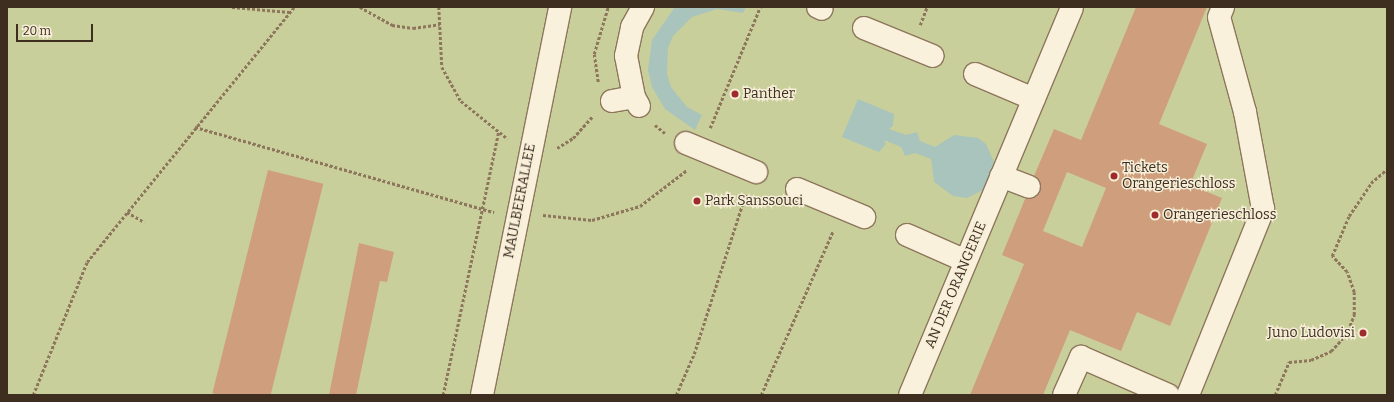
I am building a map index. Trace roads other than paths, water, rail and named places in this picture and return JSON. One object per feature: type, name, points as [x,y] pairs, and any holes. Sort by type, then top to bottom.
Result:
[{"type":"street","name":"MAULBEERALLEE","points":[[482,395],[560,7]]},
{"type":"street","points":[[612,100],[637,101],[619,55],[625,24],[643,7]]},
{"type":"street","name":"AN DER ORANGERIE","points":[[910,395],[1072,7]]},
{"type":"street","points":[[1188,395],[1263,209],[1245,112],[1219,17],[1223,7]]},
{"type":"street","points":[[864,28],[933,56]]},
{"type":"street","points":[[975,74],[1034,99]]},
{"type":"street","points":[[694,146],[756,172]]},
{"type":"street","points":[[1001,176],[1029,187]]},
{"type":"street","points":[[797,189],[864,217]]},
{"type":"street","points":[[907,235],[966,261]]},
{"type":"street","points":[[1064,395],[1081,357],[1168,395]]},
{"type":"water","points":[[675,7],[746,7],[743,13],[717,9],[692,17],[673,36],[668,48],[667,74],[671,87],[687,107],[702,115],[695,130],[665,109],[652,87],[648,70],[652,40]]},
{"type":"water","points":[[858,99],[894,114],[893,126],[889,129],[906,135],[917,132],[920,141],[935,147],[954,135],[978,138],[986,144],[994,162],[994,173],[985,189],[967,198],[953,196],[934,182],[931,159],[915,153],[905,156],[901,147],[884,140],[886,144],[879,152],[842,137]]},
{"type":"place","name":"Panther","points":[[735,94]]},
{"type":"place","name":"Tickets Orangerieschloss","points":[[1114,176]]},
{"type":"place","name":"Park Sanssouci","points":[[697,201]]},
{"type":"place","name":"Orangerieschloss","points":[[1155,215]]},
{"type":"place","name":"Juno Ludovisi","points":[[1363,333]]}]
